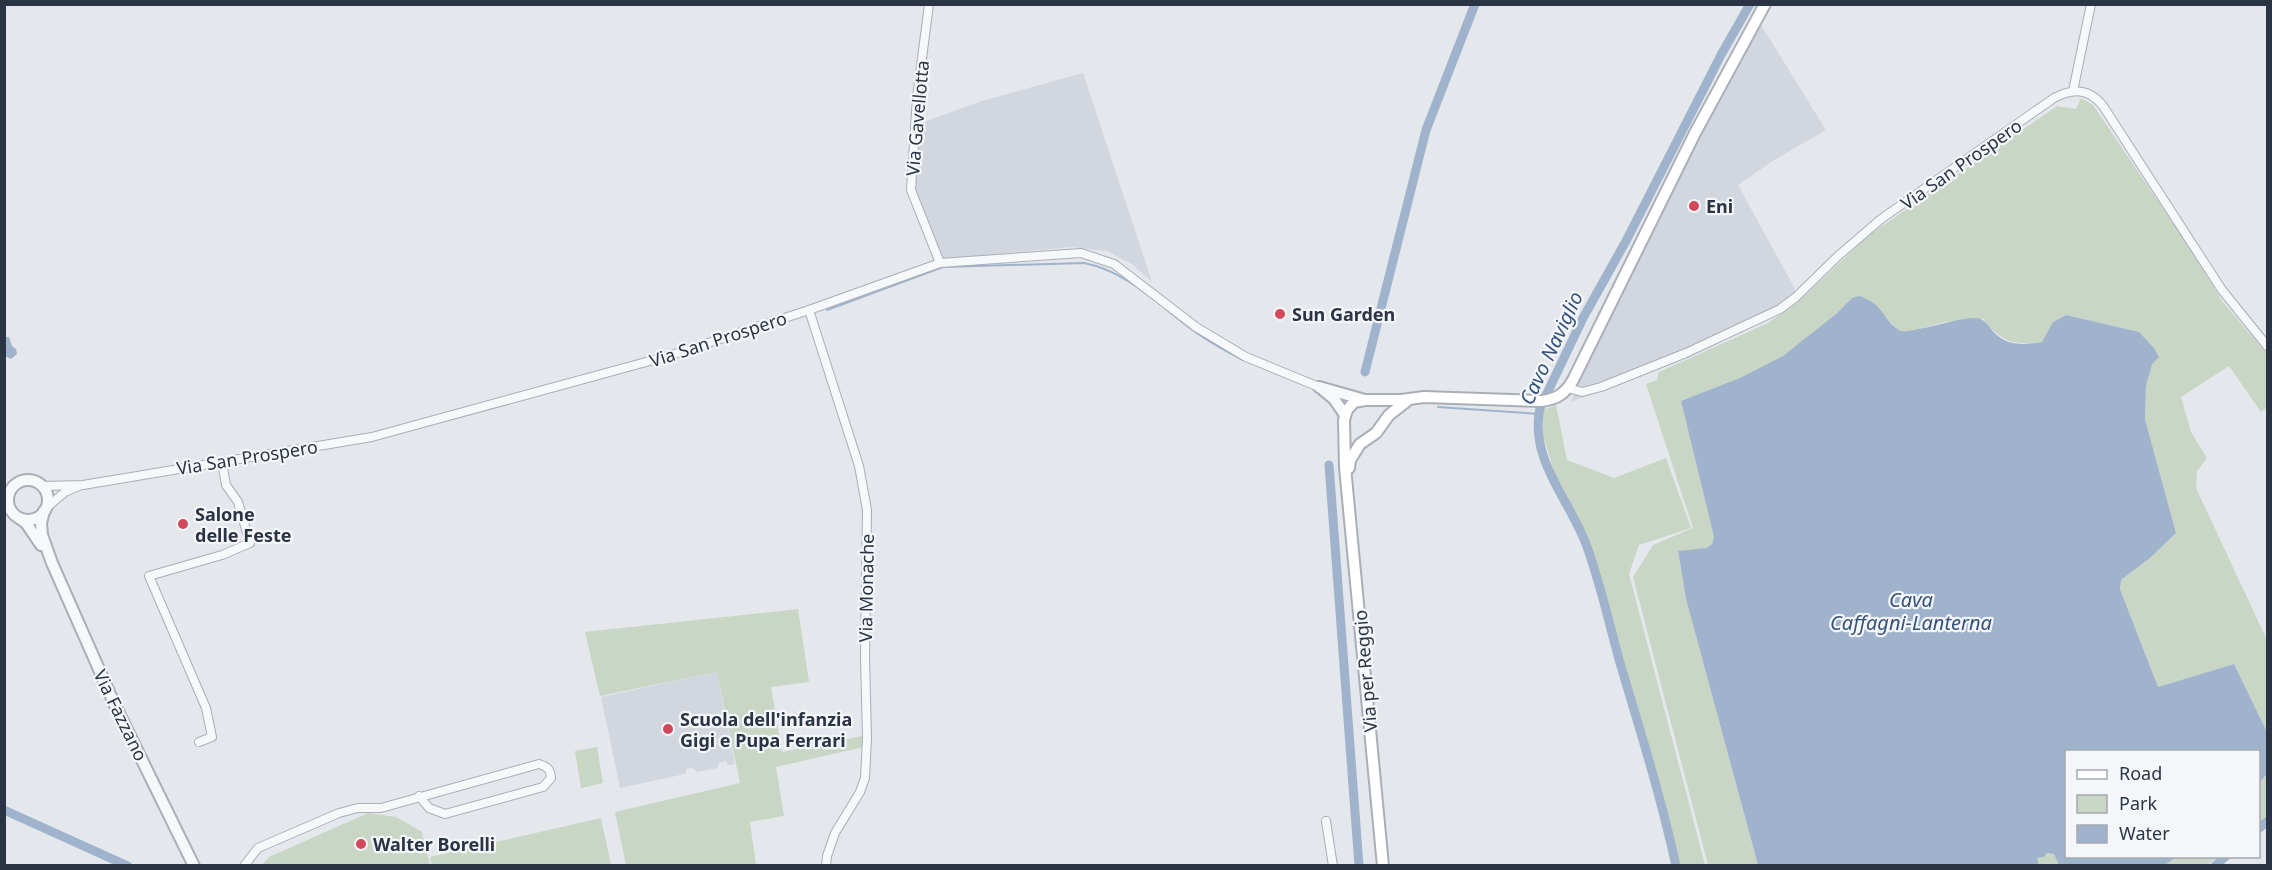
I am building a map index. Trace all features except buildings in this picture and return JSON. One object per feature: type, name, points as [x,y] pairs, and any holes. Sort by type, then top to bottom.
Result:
[{"type":"main road","points":[[1367,438],[1351,433],[1345,420],[1354,402],[1434,397],[1534,401],[1556,398],[1568,388],[1705,116],[1765,4]]},
{"type":"main road","name":"Via per Reggio","points":[[1347,476],[1350,460],[1355,450],[1376,433],[1393,410],[1410,399]]},
{"type":"main road","points":[[1369,400],[1382,413],[1382,424]]},
{"type":"main road","name":"Via per Reggio","points":[[1345,420],[1347,476],[1383,866]]},
{"type":"street","name":"Via Gavellotta","points":[[929,4],[917,97],[911,190],[940,263]]},
{"type":"street","points":[[2091,4],[2073,91],[2091,94],[2103,106],[2222,290],[2268,347]]},
{"type":"street","name":"Via San Prospero","points":[[1568,388],[1582,392],[1601,387],[1686,353],[1780,309],[1881,219],[2054,98],[2073,91]]},
{"type":"street","name":"Via San Prospero","points":[[42,486],[83,485],[372,436],[629,368],[809,310],[940,263],[1081,253],[1114,264],[1196,327],[1246,357],[1319,387],[1369,400]]},
{"type":"street","name":"Via Monache","points":[[809,310],[859,466],[867,510],[865,778],[860,792],[836,832],[826,866]]},
{"type":"street","name":"Via San Prospero","points":[[1319,387],[1334,399],[1345,420]]},
{"type":"street","points":[[199,742],[212,737],[206,708],[149,576],[222,555],[250,543],[238,501],[226,485],[222,462]]},
{"type":"street","points":[[4,483],[20,481],[32,480],[42,486],[47,494],[45,510],[35,519],[19,518],[13,514],[6,499],[11,489],[20,481]]},
{"type":"street","name":"Via San Prospero","points":[[45,510],[65,492],[83,485]]},
{"type":"street","name":"Via Fazzano","points":[[45,510],[41,523],[42,535],[52,563],[113,701],[194,865]]},
{"type":"street","name":"Via Fazzano","points":[[19,518],[26,523],[52,563]]},
{"type":"street","points":[[244,866],[258,848],[339,813],[358,808],[381,807],[419,796],[539,764],[546,766],[550,771],[551,778],[543,787],[445,814],[429,808],[419,796]]},
{"type":"street","points":[[1326,821],[1333,866]]},
{"type":"shaded area","points":[[1761,25],[1826,130],[1774,160],[1738,185],[1796,291],[1777,306],[1656,362],[1638,376],[1571,402],[1580,378],[1650,234],[1721,95]]},
{"type":"shaded area","points":[[1083,73],[1152,282],[1132,264],[1107,251],[1071,247],[985,255],[940,266],[911,180],[918,124],[982,101]]},
{"type":"shaded area","name":"Scuola dell'infanzia Gigi e Pupa Ferrari","points":[[717,672],[735,764],[728,765],[726,761],[719,763],[717,768],[697,772],[692,768],[687,769],[685,774],[620,788],[601,697]]},
{"type":"green space","points":[[2081,98],[2093,105],[2192,251],[2222,301],[2267,354],[2267,407],[2261,412],[2229,366],[2181,397],[2191,432],[2207,458],[2197,471],[2196,488],[2267,640],[2267,732],[2234,664],[2158,687],[2120,589],[2121,580],[2150,558],[2176,533],[2145,419],[2146,386],[2154,348],[2138,332],[2066,315],[2053,322],[2043,342],[2009,341],[1996,333],[1983,319],[1944,322],[1906,333],[1899,331],[1873,303],[1852,298],[1811,335],[1772,362],[1734,381],[1681,401],[1714,537],[1712,544],[1706,548],[1678,552],[1686,599],[1758,865],[1708,865],[1633,577],[1653,545],[1693,528],[1646,384],[1657,380],[1659,372],[1768,323],[1797,303],[1869,235],[2057,106],[2076,109]]},
{"type":"green space","points":[[1556,405],[1567,460],[1614,478],[1666,458],[1691,528],[1639,545],[1629,574],[1705,865],[1680,865],[1589,541],[1556,477],[1543,436],[1543,410]]},
{"type":"green space","points":[[798,609],[809,682],[771,687],[782,752],[863,736],[864,747],[776,767],[784,816],[750,822],[756,865],[626,865],[615,812],[740,783],[717,672],[600,696],[585,632]]},
{"type":"green space","points":[[597,747],[603,783],[581,788],[575,751]]},
{"type":"green space","points":[[2267,774],[2267,816],[2260,823],[2260,782]]},
{"type":"green space","name":"Walter Borelli","points":[[368,813],[396,817],[422,832],[430,865],[262,865],[269,857]]},
{"type":"green space","points":[[601,818],[611,865],[432,865],[430,857]]},
{"type":"green space","points":[[2047,853],[2054,854],[2059,865],[2039,865],[2037,858]]},
{"type":"green space","points":[[2174,858],[2217,858],[2207,865],[2165,865]]},
{"type":"water","name":"Cava Caffagni-Lanterna","points":[[1860,296],[1871,301],[1901,331],[1978,318],[1985,321],[2003,339],[2020,344],[2042,342],[2053,322],[2066,315],[2139,332],[2159,357],[2152,364],[2146,386],[2145,419],[2176,533],[2150,558],[2121,580],[2120,589],[2158,687],[2234,664],[2267,732],[2267,774],[2260,782],[2260,750],[2065,750],[2065,858],[2175,858],[2165,865],[2059,865],[2054,854],[2047,853],[2044,857],[2037,858],[2039,866],[1758,865],[1686,599],[1678,551],[1706,548],[1712,544],[1714,537],[1681,401],[1740,378],[1783,356],[1836,314],[1852,298]]},
{"type":"water","points":[[5,337],[9,337],[12,346],[16,349],[17,354],[11,359],[5,356]]},
{"type":"waterway","points":[[1365,372],[1426,130],[1475,4]]},
{"type":"waterway","name":"Cavo Naviglio","points":[[1676,866],[1657,789],[1596,573],[1579,527],[1545,462],[1538,427],[1540,408],[1583,318],[1626,241],[1721,55],[1750,4]]},
{"type":"waterway","points":[[827,310],[943,267],[1084,263],[1100,267],[1129,281],[1200,335],[1243,360]]},
{"type":"waterway","points":[[1438,407],[1539,414]]},
{"type":"waterway","points":[[1329,465],[1359,866]]},
{"type":"waterway","points":[[4,810],[128,866]]},
{"type":"waterway","points":[[2260,827],[2268,821]]},
{"type":"waterway","points":[[2215,866],[2224,858]]},
{"type":"place","name":"Eni","points":[[1694,206]]},
{"type":"place","name":"Sun Garden","points":[[1280,314]]},
{"type":"place","name":"Salone delle Feste","points":[[183,524]]},
{"type":"place","name":"Scuola dell'infanzia Gigi e Pupa Ferrari","points":[[668,729]]},
{"type":"place","name":"Walter Borelli","points":[[361,844]]}]
